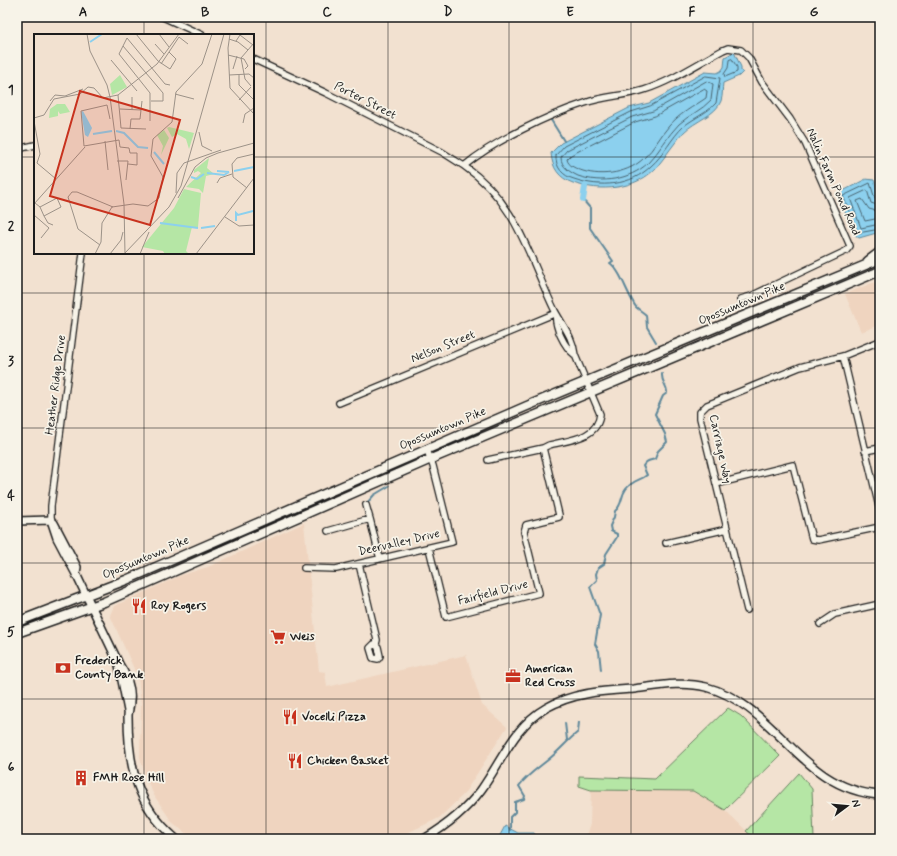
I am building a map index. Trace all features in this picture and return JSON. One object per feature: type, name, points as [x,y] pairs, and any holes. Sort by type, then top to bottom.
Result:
[{"type":"main road","points":[[856,270],[880,252]]},
{"type":"main road","name":"Opossumtown Pike","points":[[17,622],[87,596],[586,381],[880,259]]},
{"type":"main road","name":"Opossumtown Pike","points":[[17,633],[91,606],[591,391],[880,271]]},
{"type":"street","points":[[163,17],[200,34]]},
{"type":"street","name":"Nalin Farm Pond Road","points":[[464,166],[487,149],[558,113],[586,102],[644,90],[669,80],[723,50],[736,48],[741,50],[748,58],[762,82],[798,130],[850,246],[848,249],[839,254],[751,296],[741,298]]},
{"type":"street","name":"Porter Street","points":[[254,59],[326,93],[442,152],[464,166]]},
{"type":"street","points":[[17,149],[34,145]]},
{"type":"street","points":[[464,166],[485,183],[514,219],[556,313],[555,319],[561,335],[568,350],[575,355],[600,414],[599,423],[589,434],[543,448],[488,460]]},
{"type":"street","name":"Heather Ridge Drive","points":[[51,520],[51,506],[83,254]]},
{"type":"street","name":"Nelson Street","points":[[339,403],[556,313]]},
{"type":"street","name":"Carriage Way","points":[[747,610],[700,418],[702,409],[800,367],[844,356],[880,341]]},
{"type":"street","points":[[844,356],[880,511]]},
{"type":"street","name":"Fairfield Drive","points":[[429,548],[446,617],[540,593],[524,532],[526,525],[558,517],[559,515],[543,448]]},
{"type":"street","points":[[865,451],[880,448]]},
{"type":"street","name":"Deervalley Drive","points":[[304,568],[336,569],[452,542],[431,459],[426,450]]},
{"type":"street","points":[[716,484],[793,465],[812,539],[818,540],[880,527]]},
{"type":"street","points":[[366,505],[380,559]]},
{"type":"street","points":[[328,531],[370,519]]},
{"type":"street","points":[[17,521],[51,520],[59,531],[77,567],[76,574],[118,664],[128,712],[128,753],[135,780],[142,797],[152,813],[176,839]]},
{"type":"street","points":[[666,543],[727,529]]},
{"type":"street","points":[[359,564],[377,640],[376,644]]},
{"type":"street","points":[[820,624],[835,614],[880,604]]},
{"type":"street","points":[[424,839],[454,819],[471,802],[482,789],[514,737],[533,717],[546,708],[571,697],[616,690],[684,684],[706,687],[722,693],[739,701],[754,712],[804,760],[826,778],[853,790],[880,795]]},
{"type":"shaded area","points":[[880,280],[880,325],[861,332],[845,294]]},
{"type":"shaded area","points":[[304,523],[319,671],[325,672],[327,687],[466,655],[482,705],[507,727],[464,794],[439,818],[394,839],[193,839],[172,822],[155,797],[146,779],[140,757],[141,703],[138,678],[110,615],[114,606],[182,575],[208,567]]},
{"type":"shaded area","points":[[591,790],[693,791],[725,810],[755,839],[585,839],[590,824]]},
{"type":"green space","points":[[728,708],[741,716],[780,756],[725,810],[693,791],[591,790],[579,786],[579,776],[655,779]]},
{"type":"green space","points":[[799,773],[812,789],[814,839],[755,839],[746,831]]},
{"type":"water","points":[[734,52],[741,67],[741,71],[743,72],[739,76],[723,83],[722,99],[715,110],[684,132],[656,168],[648,175],[628,185],[594,188],[568,181],[557,172],[551,153],[561,143],[629,108],[649,103],[705,72],[717,73],[721,71],[724,67],[725,57]]},
{"type":"water","points":[[866,179],[874,180],[875,182],[880,209],[880,232],[859,238],[854,234],[839,197],[841,192]]},
{"type":"water","points":[[505,826],[518,833],[534,833],[539,839],[498,839]]},
{"type":"waterway","points":[[551,120],[564,141]]},
{"type":"waterway","points":[[583,200],[585,187]]},
{"type":"waterway","points":[[583,200],[590,208],[590,228],[613,261],[610,263],[621,277],[636,307],[646,315],[647,327],[656,342]]},
{"type":"waterway","points":[[601,670],[599,651],[595,644],[600,615],[590,587],[597,580],[596,574],[598,568],[604,564],[606,554],[617,537],[617,534],[611,531],[610,526],[624,492],[632,483],[647,475],[643,466],[647,462],[655,459],[658,451],[667,442],[665,434],[655,414],[663,396],[667,393],[662,379],[662,374]]},
{"type":"waterway","points":[[367,503],[374,495],[389,486]]},
{"type":"waterway","points":[[510,830],[510,817],[515,812],[515,802],[524,799],[525,796],[519,786],[529,775],[553,756],[578,732],[579,722]]},
{"type":"waterway","points":[[565,723],[567,740]]},
{"type":"place","name":"Roy Rogers","points":[[139,606]]},
{"type":"place","name":"Weis","points":[[278,637]]},
{"type":"place","name":"Frederick County Bank","points":[[63,668]]},
{"type":"place","name":"American Red Cross","points":[[513,676]]},
{"type":"place","name":"Vocelli Pizza","points":[[290,717]]},
{"type":"place","name":"Chicken Basket","points":[[295,761]]},
{"type":"place","name":"FMH Rose Hill","points":[[81,778]]}]
